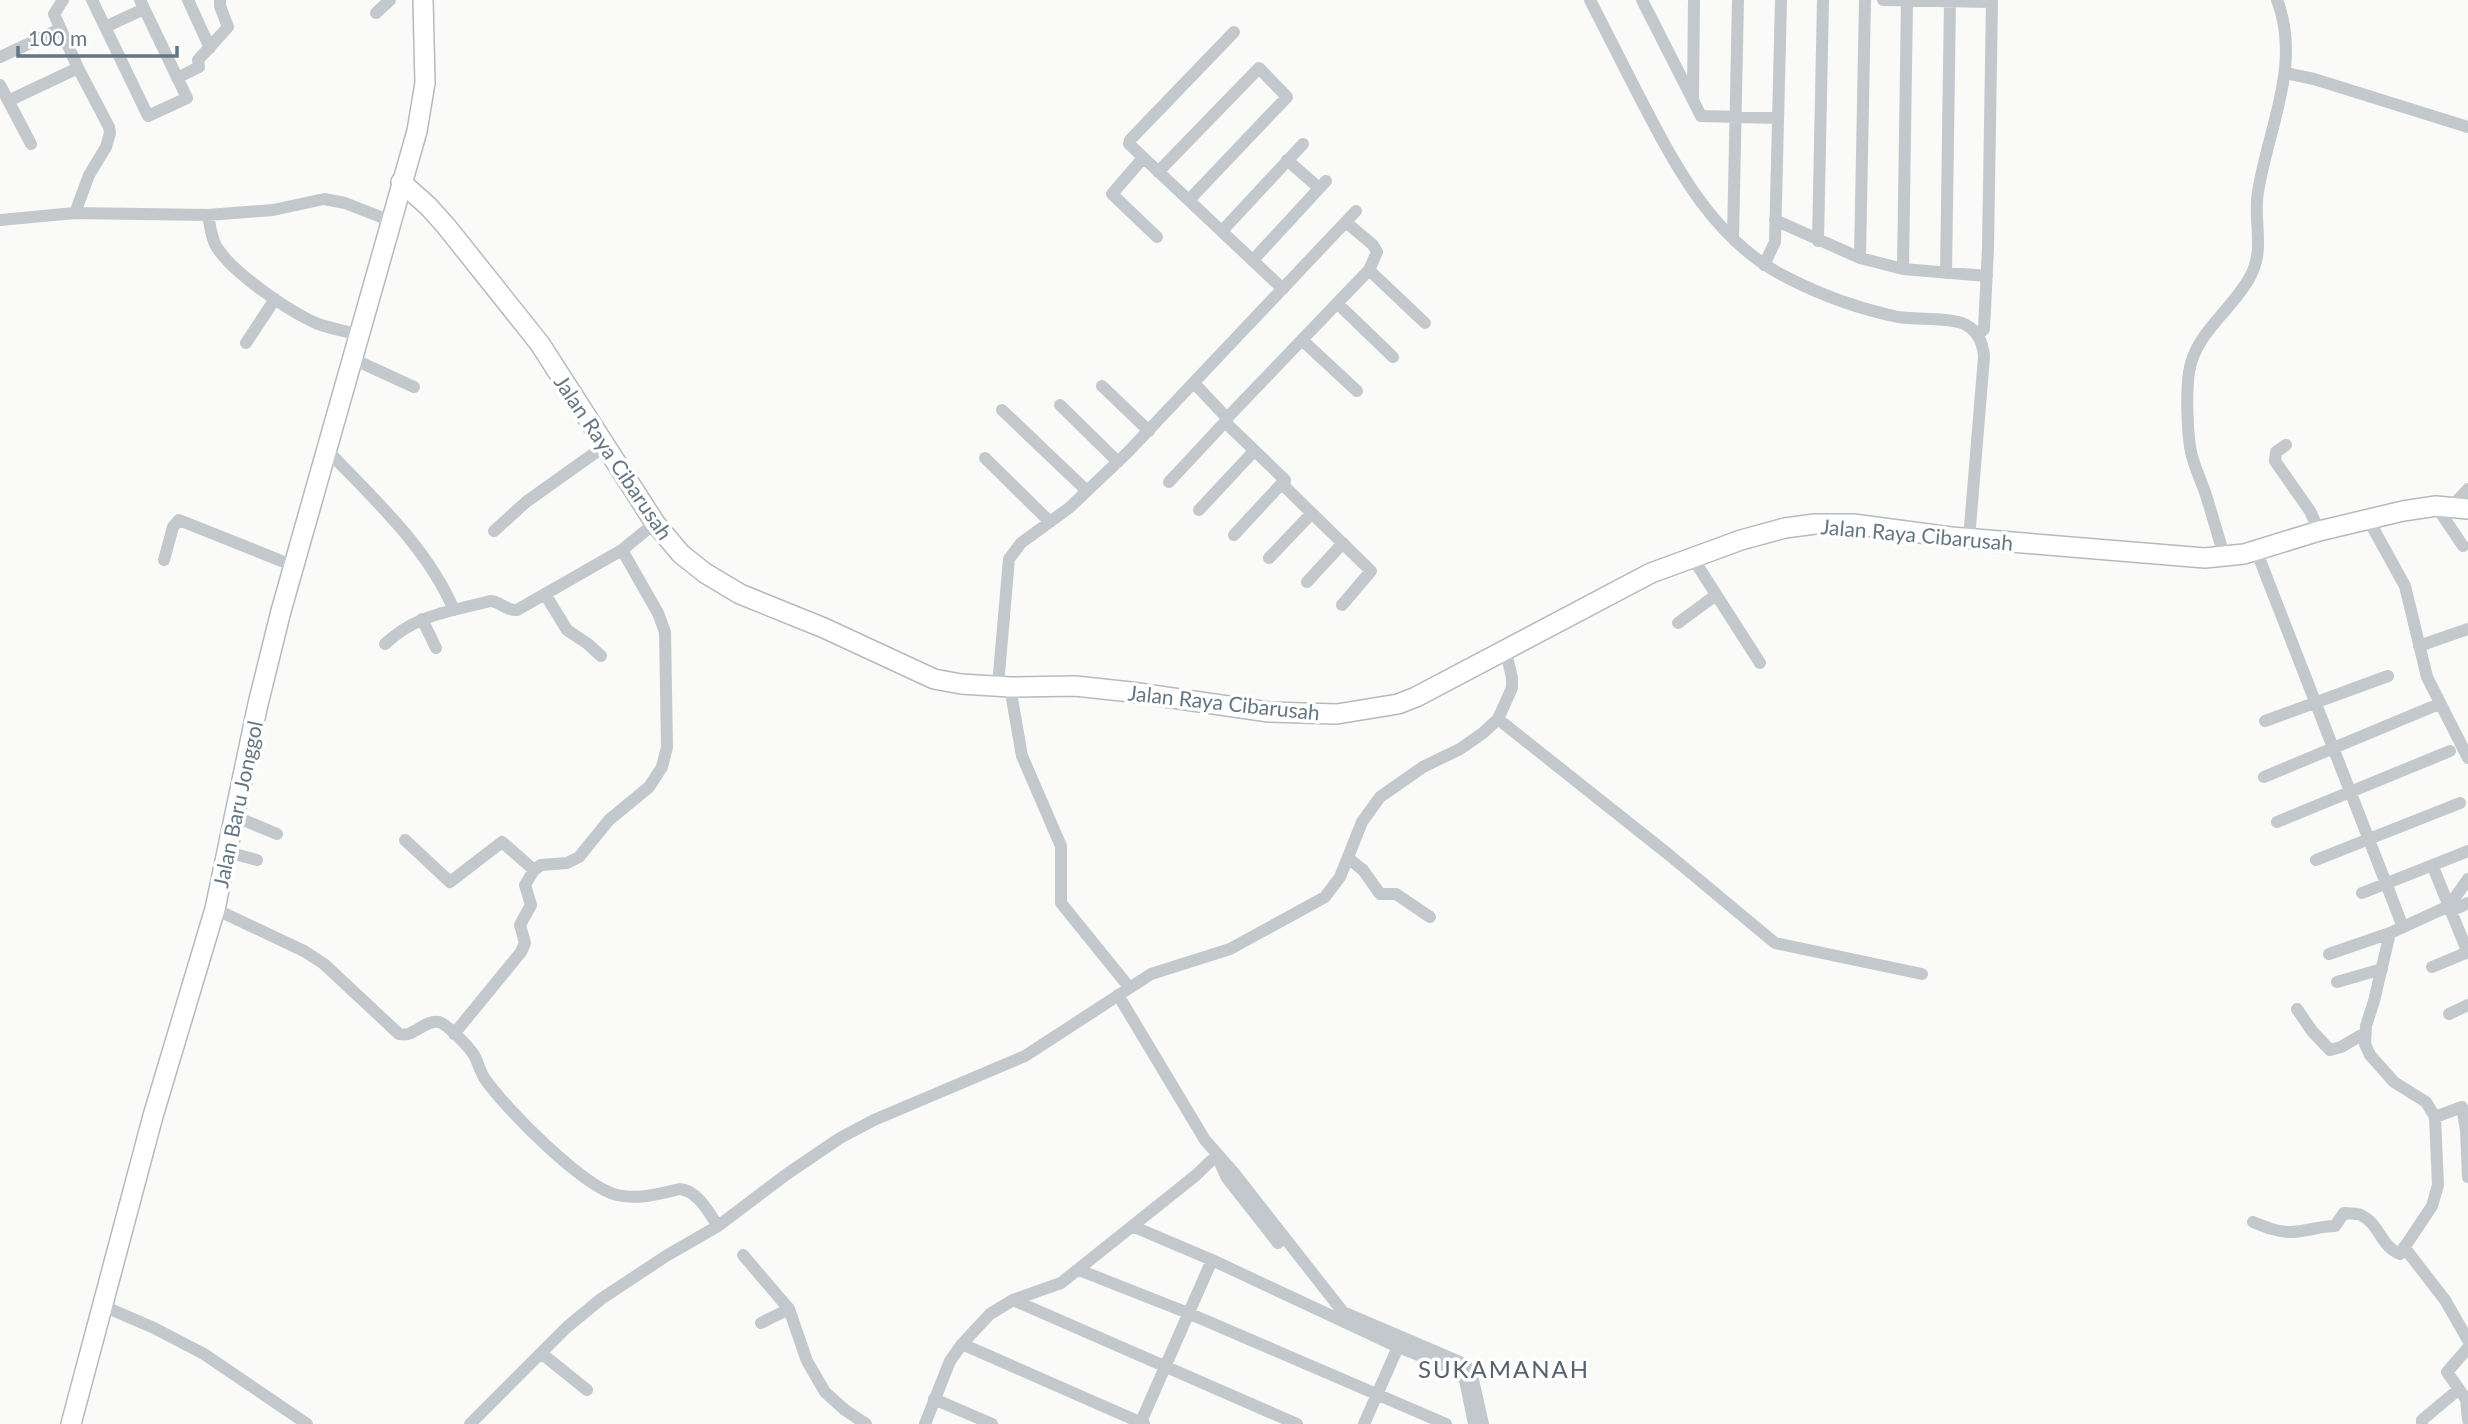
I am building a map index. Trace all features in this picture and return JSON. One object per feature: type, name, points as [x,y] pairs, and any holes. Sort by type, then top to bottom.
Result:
[{"type":"main road","name":"Jalan Baru Jonggol","points":[[71,1424],[156,1105],[215,909],[274,637],[417,131],[425,83],[423,0]]},
{"type":"main road","name":"Jalan Raya Cibarusah","points":[[401,183],[428,206],[540,344],[655,523],[688,559],[705,573],[740,594],[934,679],[961,684],[1075,686],[1269,712],[1336,714],[1387,706],[1416,697],[1651,573],[1771,531],[1815,524],[1853,524],[1969,539],[2187,559],[2225,558],[2368,519],[2452,507]]},
{"type":"street","points":[[64,0],[54,15],[78,68],[106,119],[110,134],[106,147],[86,182],[75,213]]},
{"type":"street","points":[[92,0],[148,116],[187,98],[142,4],[106,27]]},
{"type":"street","points":[[188,0],[210,48]]},
{"type":"street","points":[[177,78],[199,67],[198,60],[228,27],[220,0]]},
{"type":"street","points":[[376,13],[390,0]]},
{"type":"street","points":[[1590,0],[1683,179],[1709,214],[1764,265],[1807,288],[1851,305],[1900,317],[1961,323],[1979,335],[1984,347],[1984,357],[1969,539]]},
{"type":"street","points":[[1642,0],[1701,116],[1778,118]]},
{"type":"street","points":[[1693,100],[1694,0]]},
{"type":"street","points":[[1733,238],[1738,0]]},
{"type":"street","points":[[1764,265],[1775,242],[1781,0]]},
{"type":"street","points":[[1818,241],[1823,0]]},
{"type":"street","points":[[1860,258],[1865,0]]},
{"type":"street","points":[[1883,0],[1992,1],[1987,276],[1984,329],[1979,335]]},
{"type":"street","points":[[1903,269],[1907,0]]},
{"type":"street","points":[[2225,558],[2191,450],[2189,371],[2206,335],[2246,285],[2256,261],[2259,235],[2256,214],[2258,190],[2285,73],[2287,37],[2277,0]]},
{"type":"street","points":[[1945,273],[1950,1]]},
{"type":"street","points":[[0,57],[60,29]]},
{"type":"street","points":[[1234,32],[1130,140],[1130,146],[1283,289]]},
{"type":"street","points":[[31,144],[3,93],[78,68]]},
{"type":"street","points":[[1158,172],[1259,68],[1287,97],[1189,200]]},
{"type":"street","points":[[2285,73],[2314,79],[2468,127]]},
{"type":"street","points":[[1222,231],[1303,144]]},
{"type":"street","points":[[1143,158],[1112,194],[1157,237]]},
{"type":"street","points":[[1253,260],[1322,185],[1287,160]]},
{"type":"street","points":[[0,220],[75,213],[208,215],[273,210],[324,199],[345,203],[391,221]]},
{"type":"street","points":[[1356,211],[1118,462],[1050,522],[1021,543],[1010,559],[1004,686],[1022,756],[1061,846],[1061,903],[1124,991],[1194,1123],[1343,1312],[1468,1368],[1483,1424]]},
{"type":"street","points":[[208,215],[215,243],[225,258],[275,299],[316,323],[360,335]]},
{"type":"street","points":[[1776,220],[1860,258],[1903,269],[1987,276]]},
{"type":"street","points":[[1169,482],[1369,270],[1377,251],[1347,223]]},
{"type":"street","points":[[1369,270],[1425,323]]},
{"type":"street","points":[[246,343],[275,299]]},
{"type":"street","points":[[1337,303],[1393,357]]},
{"type":"street","points":[[1302,340],[1357,391]]},
{"type":"street","points":[[353,359],[414,387]]},
{"type":"street","points":[[1194,383],[1254,451],[1285,480]]},
{"type":"street","points":[[1102,386],[1149,431]]},
{"type":"street","points":[[1060,405],[1118,462]]},
{"type":"street","points":[[1002,410],[1087,491]]},
{"type":"street","points":[[494,531],[526,502],[606,445]]},
{"type":"street","points":[[2286,445],[2276,452],[2275,460],[2310,511],[2319,531]]},
{"type":"street","points":[[326,449],[423,555],[436,573],[454,610]]},
{"type":"street","points":[[1199,510],[1254,451]]},
{"type":"street","points":[[985,458],[1050,522]]},
{"type":"street","points":[[1285,480],[1284,486],[1371,571],[1342,604]]},
{"type":"street","points":[[1234,535],[1285,480]]},
{"type":"street","points":[[2463,546],[2452,507],[2468,489]]},
{"type":"street","points":[[1269,558],[1312,513]]},
{"type":"street","points":[[2368,519],[2405,586],[2427,677],[2468,758]]},
{"type":"street","points":[[164,560],[173,527],[178,520],[294,566]]},
{"type":"street","points":[[385,644],[399,631],[422,619],[454,610],[490,601],[517,610],[622,550],[655,523]]},
{"type":"street","points":[[1307,582],[1343,543]]},
{"type":"street","points":[[454,1034],[522,952],[525,943],[520,925],[531,905],[525,885],[534,870],[541,865],[567,863],[579,857],[615,814],[649,787],[662,767],[667,747],[665,632],[658,613],[622,550]]},
{"type":"street","points":[[2256,550],[2403,927]]},
{"type":"street","points":[[1692,558],[1760,663]]},
{"type":"street","points":[[545,594],[567,630],[601,656]]},
{"type":"street","points":[[1678,623],[1716,595]]},
{"type":"street","points":[[422,619],[436,648]]},
{"type":"street","points":[[2419,646],[2468,629]]},
{"type":"street","points":[[470,1424],[567,1327],[601,1299],[666,1256],[719,1226],[787,1174],[855,1129],[1025,1056],[1151,974],[1230,948],[1314,904],[1334,887],[1362,822],[1380,797],[1423,767],[1460,749],[1498,719],[1512,688],[1505,648]]},
{"type":"street","points":[[2265,721],[2388,676]]},
{"type":"street","points":[[2264,777],[2439,704]]},
{"type":"street","points":[[1498,719],[1775,943],[1922,974]]},
{"type":"street","points":[[2277,822],[2450,751]]},
{"type":"street","points":[[2316,860],[2460,803]]},
{"type":"street","points":[[234,816],[277,834]]},
{"type":"street","points":[[405,841],[450,882],[502,842],[534,870]]},
{"type":"street","points":[[2362,893],[2468,851]]},
{"type":"street","points":[[227,852],[257,860]]},
{"type":"street","points":[[1348,858],[1363,870],[1380,894],[1396,894],[1430,917]]},
{"type":"street","points":[[2432,967],[2468,952],[2433,867]]},
{"type":"street","points":[[2450,908],[2468,879]]},
{"type":"street","points":[[2329,954],[2468,903]]},
{"type":"street","points":[[215,909],[278,937],[324,964],[399,1034],[410,1034],[437,1021],[473,1053],[489,1084],[578,1174],[614,1194],[636,1198],[686,1189],[700,1200],[719,1226]]},
{"type":"street","points":[[2253,1222],[2292,1232],[2334,1226],[2344,1213],[2361,1215],[2374,1225],[2390,1250],[2400,1254],[2432,1206],[2438,1185],[2435,1117],[2426,1102],[2394,1082],[2370,1055],[2365,1044],[2365,1033],[2390,933]]},
{"type":"street","points":[[2337,982],[2382,969]]},
{"type":"street","points":[[2449,1014],[2468,1005]]},
{"type":"street","points":[[2297,1009],[2312,1031],[2330,1050],[2341,1047],[2365,1033]]},
{"type":"street","points":[[2435,1117],[2462,1107],[2467,1130],[2468,1177]]},
{"type":"street","points":[[925,1424],[950,1361],[990,1314],[1013,1300],[1048,1289],[1079,1270],[1217,1155]]},
{"type":"street","points":[[1217,1155],[1227,1178],[1321,1298],[1319,1311]]},
{"type":"street","points":[[1132,1226],[1212,1260],[1398,1347],[1456,1370],[1461,1375],[1474,1424]]},
{"type":"street","points":[[2404,1247],[2445,1300],[2468,1340]]},
{"type":"street","points":[[743,1255],[789,1309],[807,1361],[825,1392],[866,1424]]},
{"type":"street","points":[[962,1344],[1141,1423],[1212,1260]]},
{"type":"street","points":[[1079,1270],[1188,1313],[1446,1424]]},
{"type":"street","points":[[1013,1300],[1297,1424]]},
{"type":"street","points":[[103,1306],[204,1354],[307,1424]]},
{"type":"street","points":[[761,1323],[789,1309]]},
{"type":"street","points":[[1364,1424],[1398,1347]]},
{"type":"street","points":[[2468,1348],[2447,1372],[2466,1399],[2468,1420]]},
{"type":"street","points":[[541,1353],[587,1390]]},
{"type":"street","points":[[2422,1424],[2422,1420],[2459,1389]]},
{"type":"street","points":[[934,1399],[992,1424]]},
{"type":"district","name":"SUKAMANAH","points":[[1504,1368]]}]
